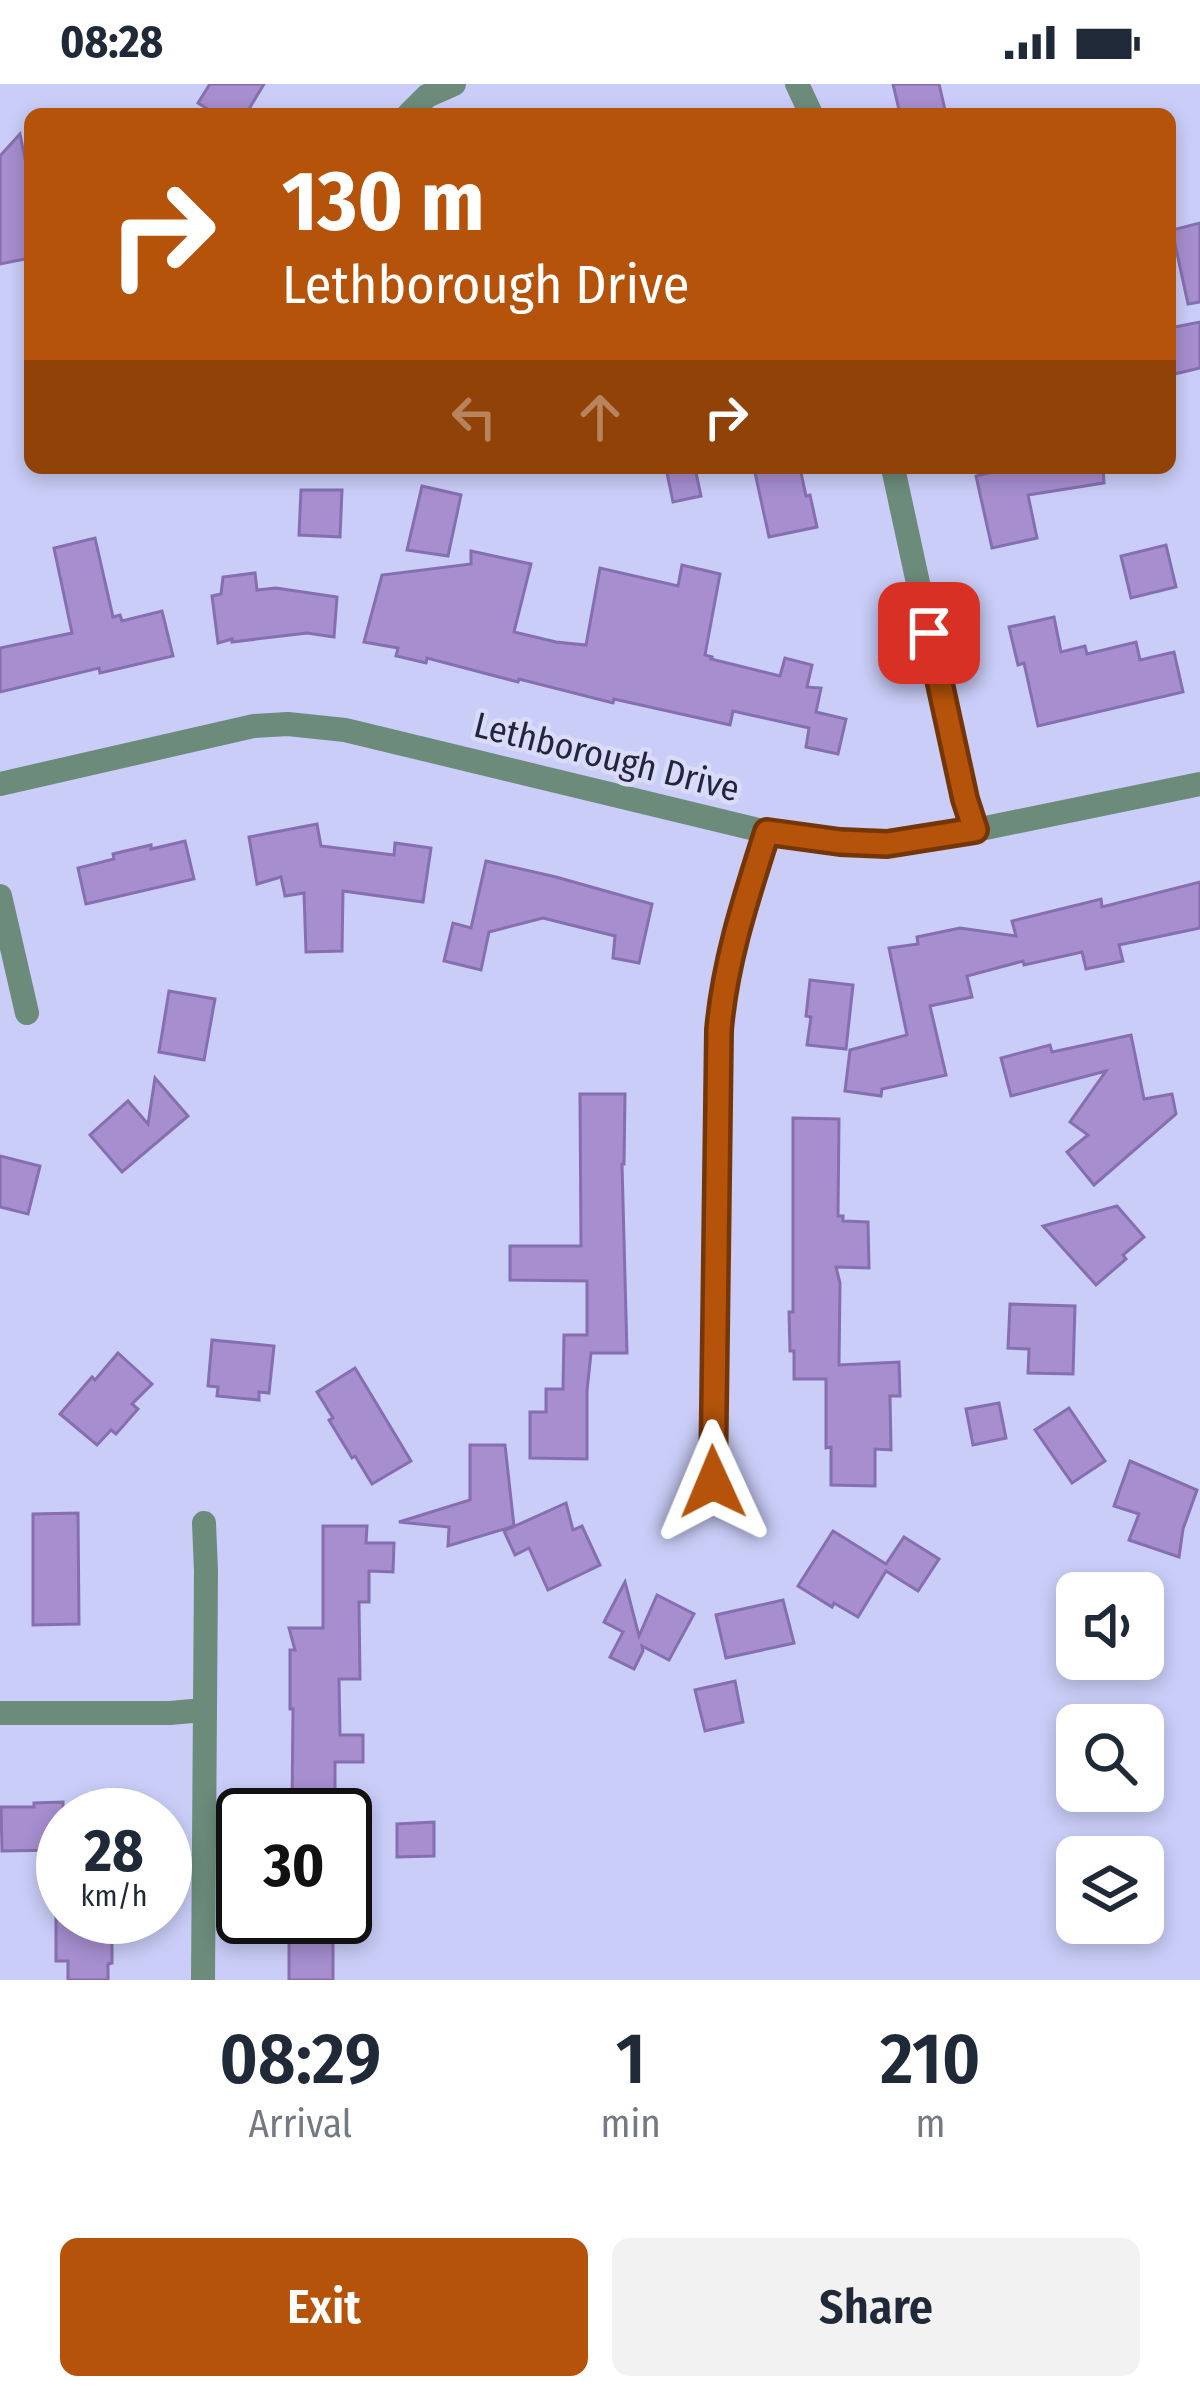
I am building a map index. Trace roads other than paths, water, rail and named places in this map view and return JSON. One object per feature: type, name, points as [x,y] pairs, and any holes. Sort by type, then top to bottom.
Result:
[{"type":"street","points":[[415,108],[427,96],[454,84]]},
{"type":"street","points":[[893,474],[975,830]]},
{"type":"street","name":"Lethborough Drive","points":[[0,784],[217,733],[288,724],[345,730],[767,832],[887,844],[1030,821],[1200,784]]},
{"type":"street","points":[[713,1482],[719,1030],[724,980],[767,832]]},
{"type":"street","points":[[0,896],[27,1013]]},
{"type":"street","points":[[203,1980],[204,1523]]},
{"type":"street","points":[[0,1713],[204,1711]]}]
